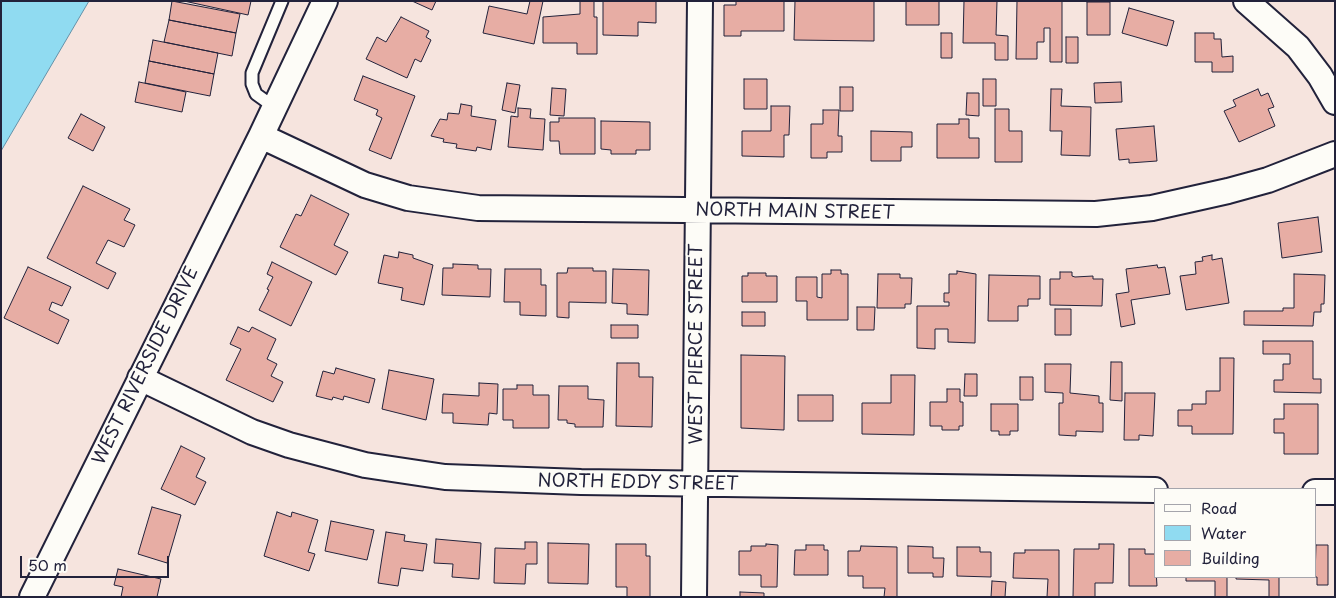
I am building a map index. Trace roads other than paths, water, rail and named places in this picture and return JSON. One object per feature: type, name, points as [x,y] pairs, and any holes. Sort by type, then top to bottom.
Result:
[{"type":"street","name":"WEST RIVERSIDE DRIVE","points":[[32,597],[261,136],[325,1]]},
{"type":"street","name":"WEST PIERCE STREET","points":[[694,597],[700,1]]},
{"type":"street","points":[[1246,1],[1298,47],[1320,76],[1335,102]]},
{"type":"street","name":"NORTH MAIN STREET","points":[[261,136],[366,185],[408,198],[478,208],[1041,215],[1122,212],[1183,202],[1268,180],[1335,154]]},
{"type":"street","name":"NORTH EDDY STREET","points":[[140,378],[252,432],[332,458],[366,465],[475,479],[1154,490]]},
{"type":"street","points":[[1316,492],[1335,492]]},
{"type":"lane","points":[[274,107],[256,94],[252,84],[252,73],[282,1]]},
{"type":"water","points":[[1,1],[89,1],[1,151]]}]
